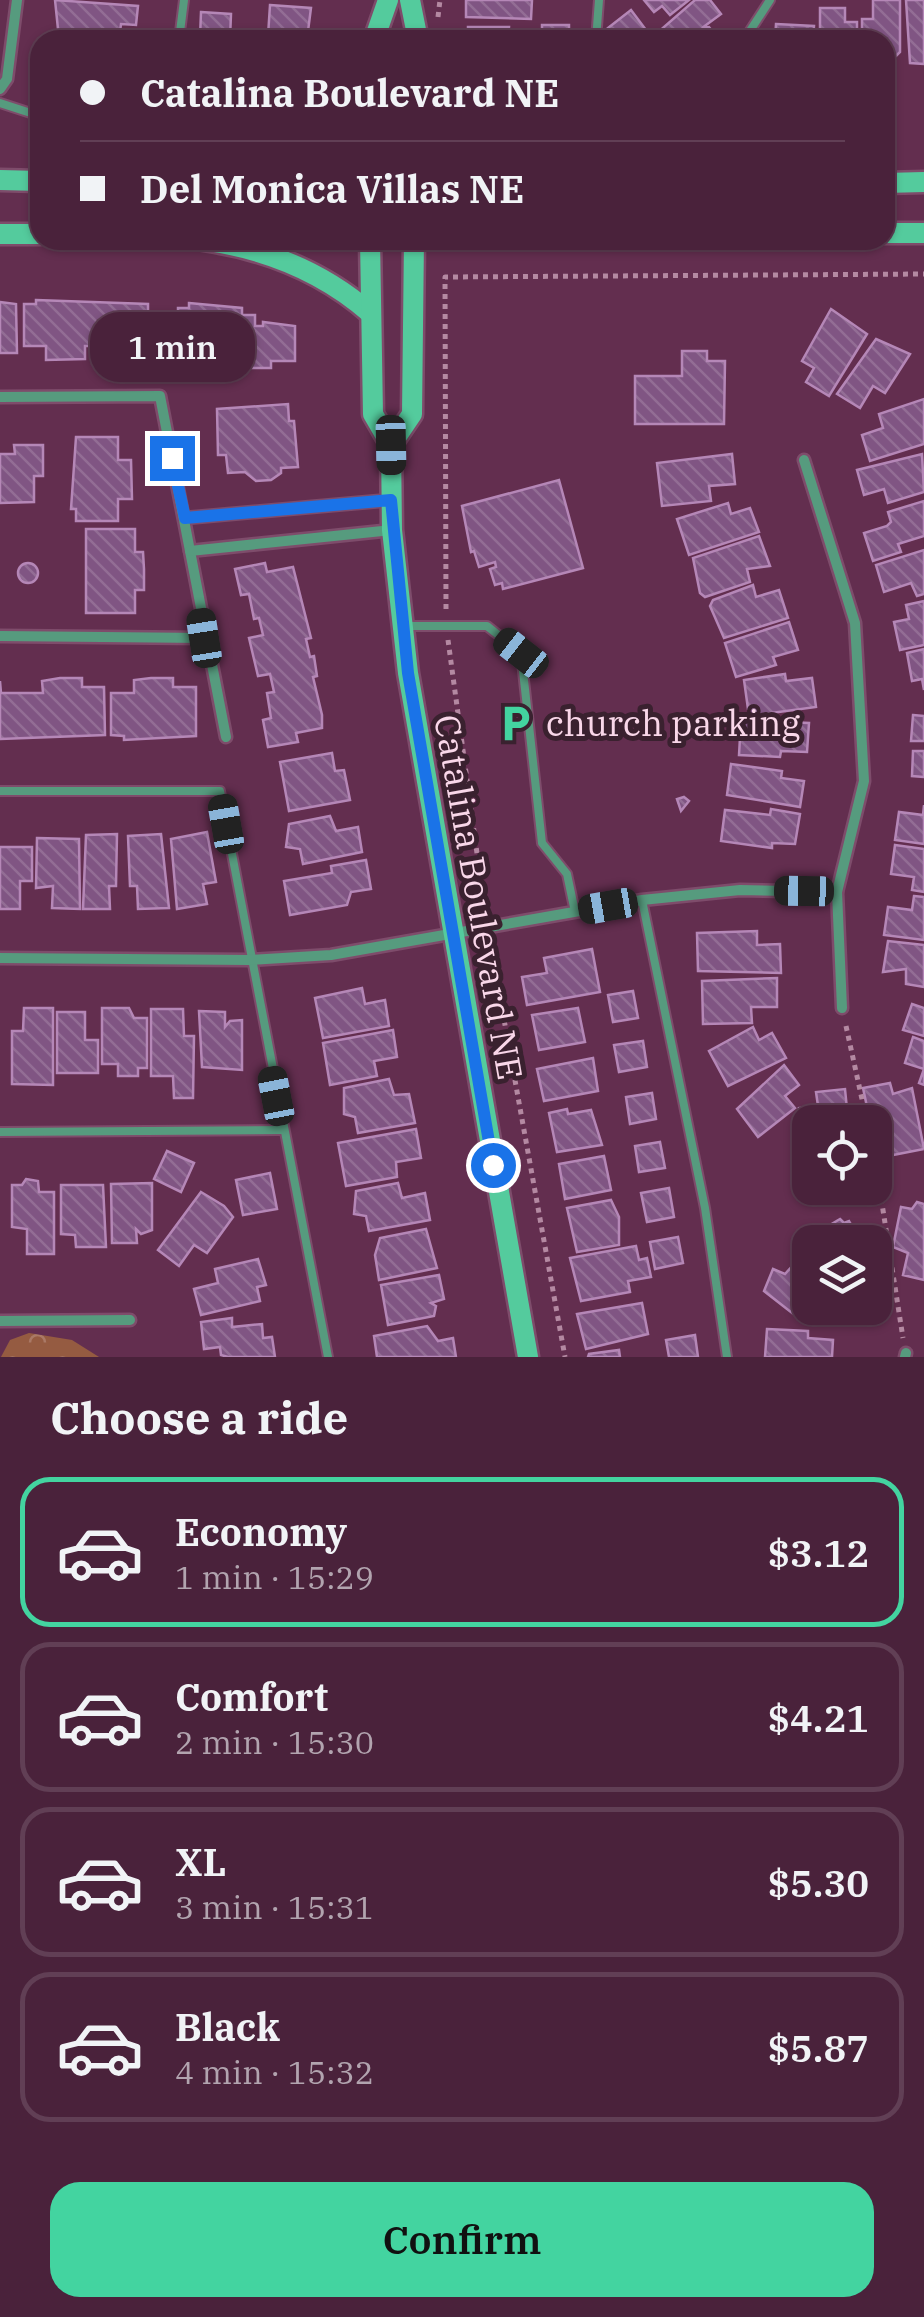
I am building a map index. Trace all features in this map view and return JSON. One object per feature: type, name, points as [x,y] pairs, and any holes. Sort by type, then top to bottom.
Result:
[{"type":"street","points":[[0,89],[6,79],[16,0]]},
{"type":"street","points":[[378,30],[388,0]]},
{"type":"street","points":[[410,0],[416,30]]},
{"type":"street","points":[[0,180],[30,181]]},
{"type":"street","points":[[895,183],[924,182]]},
{"type":"street","points":[[895,233],[924,233]]},
{"type":"street","points":[[0,234],[30,234]]},
{"type":"street","points":[[254,250],[293,263],[332,284],[370,312]]},
{"type":"street","name":"Catalina Boulevard NE","points":[[370,250],[374,414],[391,445],[392,530],[402,626],[451,936],[528,1357]]},
{"type":"street","name":"Catalina Boulevard NE","points":[[391,445],[412,414],[414,250]]},
{"type":"street","points":[[0,396],[160,396],[226,737]]},
{"type":"street","points":[[804,460],[855,623],[864,781],[836,892],[842,1008]]},
{"type":"street","points":[[185,518],[391,500]]},
{"type":"street","points":[[190,551],[392,530]]},
{"type":"street","points":[[0,636],[204,638]]},
{"type":"street","points":[[0,958],[249,960],[331,955],[642,900],[740,890],[836,892]]},
{"type":"street","points":[[0,1320],[130,1320]]},
{"type":"lane","points":[[180,30],[184,0]]},
{"type":"lane","points":[[597,30],[599,0]]},
{"type":"lane","points":[[750,30],[770,0]]},
{"type":"lane","points":[[0,103],[30,113]]},
{"type":"lane","points":[[402,626],[487,626],[521,653],[542,842],[566,874],[575,912]]},
{"type":"lane","points":[[0,790],[220,790],[249,960],[328,1357]]},
{"type":"lane","points":[[642,900],[705,1208],[727,1357]]},
{"type":"lane","points":[[0,1132],[283,1130]]},
{"type":"path","points":[[565,1357],[488,930],[447,626],[445,277],[924,274]]},
{"type":"path","points":[[842,1008],[863,1105]]},
{"type":"path","points":[[882,1205],[906,1355]]},
{"type":"green space","points":[[29,1333],[72,1340],[99,1357],[1,1357],[10,1340]]},
{"type":"building","points":[[55,0],[138,6],[136,25],[121,24],[120,30],[58,29]]},
{"type":"building","points":[[466,0],[532,0],[531,19],[466,17]]},
{"type":"building","points":[[644,0],[689,0],[670,15],[662,6],[654,12]]},
{"type":"building","points":[[695,0],[710,0],[721,14],[702,28],[711,30],[660,30]]},
{"type":"building","points":[[873,0],[900,0],[900,52],[895,57],[895,30],[862,30],[862,19],[873,19]]},
{"type":"building","points":[[906,0],[924,0],[924,64],[910,63]]},
{"type":"building","points":[[270,5],[311,8],[308,30],[268,30]]},
{"type":"building","points":[[820,8],[845,8],[845,22],[857,22],[857,30],[820,30]]},
{"type":"building","points":[[631,10],[646,30],[610,30]]},
{"type":"building","points":[[201,12],[231,14],[230,30],[200,30]]},
{"type":"building","points":[[776,24],[814,26],[814,30],[776,30]]},
{"type":"building","points":[[542,25],[569,25],[569,30],[542,30]]},
{"type":"building","points":[[468,27],[509,27],[509,30]]},
{"type":"building","points":[[36,300],[148,304],[148,353],[125,353],[125,362],[104,362],[104,346],[85,346],[85,359],[46,360],[46,346],[24,346],[24,304],[36,304]]},
{"type":"building","points":[[0,302],[16,304],[17,353],[0,353]]},
{"type":"building","points":[[189,303],[242,308],[242,315],[255,315],[255,326],[263,326],[263,322],[295,326],[295,361],[271,361],[271,368],[251,368],[237,366],[237,356],[200,349],[200,362],[178,362],[178,308],[189,308]]},
{"type":"building","points":[[831,309],[867,334],[829,396],[806,382],[814,368],[802,361]]},
{"type":"building","points":[[876,339],[910,354],[885,393],[873,386],[860,408],[837,394]]},
{"type":"building","points":[[682,351],[707,351],[707,361],[725,361],[724,424],[635,424],[635,376],[682,376]]},
{"type":"building","points":[[924,399],[924,444],[870,461],[862,435],[883,428],[879,414]]},
{"type":"building","points":[[288,404],[289,421],[294,421],[298,467],[281,468],[281,473],[271,480],[256,481],[245,472],[228,473],[226,455],[218,455],[217,409]]},
{"type":"building","points":[[76,437],[118,437],[118,460],[131,460],[132,499],[118,499],[118,521],[76,521],[76,509],[71,509]]},
{"type":"building","points":[[14,445],[43,445],[43,476],[34,476],[34,502],[0,503],[0,454],[15,454]]},
{"type":"building","points":[[732,454],[735,484],[709,486],[711,501],[662,506],[657,463]]},
{"type":"building","points":[[922,454],[924,492],[888,503],[884,489],[864,495],[857,470]]},
{"type":"building","points":[[559,480],[583,568],[503,589],[502,583],[495,585],[490,569],[496,567],[495,562],[479,567],[474,551],[471,552],[462,506]]},
{"type":"building","points":[[924,501],[924,536],[898,544],[901,552],[873,561],[864,533],[887,526],[891,522],[888,512]]},
{"type":"building","points":[[728,503],[731,514],[750,508],[759,532],[689,555],[677,519]]},
{"type":"building","points":[[86,529],[135,529],[135,552],[143,552],[144,590],[135,590],[135,613],[86,613]]},
{"type":"building","points":[[759,536],[770,566],[747,569],[750,582],[705,597],[700,593],[693,558]]},
{"type":"building","points":[[924,550],[924,594],[917,596],[911,583],[884,592],[876,565]]},
{"type":"building","points":[[24,563],[32,563],[38,573],[32,583],[24,583],[18,577],[18,569]]},
{"type":"building","points":[[265,563],[267,572],[293,567],[311,638],[306,639],[310,657],[314,656],[317,676],[313,677],[322,715],[322,728],[296,733],[298,742],[268,747],[263,720],[271,718],[267,693],[274,692],[270,674],[258,676],[249,638],[263,635],[259,618],[254,619],[249,594],[241,595],[235,569]]},
{"type":"building","points":[[753,585],[756,597],[779,590],[788,618],[724,638],[710,606],[713,600]]},
{"type":"building","points":[[924,601],[924,645],[900,650],[894,622],[909,619],[906,605]]},
{"type":"building","points":[[789,622],[798,650],[773,657],[776,665],[736,677],[725,643]]},
{"type":"building","points":[[924,649],[924,690],[922,679],[912,681],[907,653]]},
{"type":"building","points":[[785,674],[786,681],[812,678],[816,707],[749,716],[744,680]]},
{"type":"building","points":[[82,678],[82,687],[104,687],[105,735],[0,739],[0,681],[1,693],[43,693],[42,681]]},
{"type":"building","points":[[173,678],[173,687],[196,687],[196,736],[124,740],[124,736],[111,735],[111,693],[134,693],[134,680]]},
{"type":"building","points":[[913,715],[924,716],[924,741],[911,741]]},
{"type":"building","points":[[741,720],[809,723],[807,752],[781,751],[780,757],[739,755]]},
{"type":"building","points":[[913,751],[924,751],[924,777],[912,776]]},
{"type":"building","points":[[332,753],[335,771],[344,770],[350,800],[289,811],[280,762]]},
{"type":"building","points":[[731,764],[782,771],[781,778],[804,781],[800,807],[727,795]]},
{"type":"building","points":[[684,797],[689,801],[681,811],[677,799]]},
{"type":"building","points":[[924,805],[924,844],[895,840],[899,812],[923,815]]},
{"type":"building","points":[[771,809],[800,814],[795,844],[772,843],[772,848],[721,841],[725,810],[770,815]]},
{"type":"building","points":[[330,816],[336,831],[358,827],[362,852],[303,864],[300,849],[286,847],[289,824]]},
{"type":"building","points":[[207,832],[216,882],[203,884],[207,904],[177,909],[171,839]]},
{"type":"building","points":[[117,834],[116,886],[109,886],[110,909],[83,909],[86,835]]},
{"type":"building","points":[[161,834],[169,908],[138,909],[137,886],[130,886],[128,836]]},
{"type":"building","points":[[37,838],[79,839],[80,909],[52,908],[53,886],[36,888]]},
{"type":"building","points":[[895,845],[924,849],[924,892],[912,890],[914,877],[891,874]]},
{"type":"building","points":[[0,847],[32,847],[32,881],[20,881],[20,909],[0,909]]},
{"type":"building","points":[[366,860],[371,889],[351,892],[347,905],[290,915],[284,881],[332,873],[331,866]]},
{"type":"building","points":[[914,896],[924,897],[924,940],[884,935],[888,907],[912,910]]},
{"type":"building","points":[[757,931],[757,945],[780,944],[781,973],[698,971],[697,933]]},
{"type":"building","points":[[888,941],[924,945],[924,987],[906,984],[906,969],[883,972]]},
{"type":"building","points":[[592,949],[600,992],[527,1005],[522,977],[547,973],[544,958]]},
{"type":"building","points":[[777,978],[777,1007],[751,1007],[752,1023],[703,1024],[702,981]]},
{"type":"building","points":[[362,988],[365,1004],[385,1000],[389,1026],[323,1038],[315,998]]},
{"type":"building","points":[[633,991],[638,1018],[613,1022],[608,995]]},
{"type":"building","points":[[912,1004],[924,1008],[924,1036],[903,1030]]},
{"type":"building","points":[[24,1008],[53,1008],[53,1085],[12,1084],[12,1031],[23,1031]]},
{"type":"building","points":[[102,1008],[129,1008],[134,1018],[147,1018],[147,1068],[138,1068],[138,1076],[118,1076],[118,1064],[102,1064]]},
{"type":"building","points":[[578,1008],[585,1042],[539,1050],[532,1015]]},
{"type":"building","points":[[151,1009],[183,1009],[184,1036],[194,1036],[193,1098],[174,1098],[173,1076],[151,1076]]},
{"type":"building","points":[[199,1011],[225,1012],[225,1027],[230,1021],[242,1020],[242,1070],[202,1067]]},
{"type":"building","points":[[57,1012],[85,1012],[85,1040],[98,1040],[98,1073],[57,1073]]},
{"type":"building","points":[[753,1027],[759,1040],[772,1033],[786,1058],[728,1086],[709,1051]]},
{"type":"building","points":[[393,1030],[397,1057],[374,1061],[377,1076],[330,1085],[323,1043]]},
{"type":"building","points":[[913,1037],[924,1041],[924,1069],[905,1063]]},
{"type":"building","points":[[643,1041],[647,1067],[619,1072],[614,1045]]},
{"type":"building","points":[[593,1058],[598,1091],[544,1101],[537,1069]]},
{"type":"building","points":[[784,1065],[799,1085],[785,1096],[792,1110],[758,1137],[737,1109]]},
{"type":"building","points":[[389,1079],[394,1095],[409,1094],[415,1123],[358,1133],[355,1117],[344,1114],[344,1088]]},
{"type":"building","points":[[890,1083],[893,1094],[912,1088],[924,1149],[892,1155],[892,1105],[867,1105],[863,1088]]},
{"type":"building","points":[[845,1089],[847,1105],[818,1105],[816,1092]]},
{"type":"building","points":[[652,1093],[656,1119],[630,1124],[626,1097]]},
{"type":"building","points":[[567,1109],[568,1114],[591,1110],[602,1145],[557,1152],[549,1113]]},
{"type":"building","points":[[416,1129],[421,1158],[396,1162],[397,1177],[346,1186],[338,1143]]},
{"type":"building","points":[[660,1142],[665,1168],[639,1172],[635,1146]]},
{"type":"building","points":[[167,1151],[194,1163],[181,1192],[154,1179]]},
{"type":"building","points":[[604,1156],[611,1190],[565,1199],[559,1164]]},
{"type":"building","points":[[270,1173],[277,1209],[243,1215],[236,1180]]},
{"type":"building","points":[[26,1179],[38,1181],[39,1192],[54,1192],[54,1254],[27,1254],[27,1229],[12,1227],[12,1185],[22,1185]]},
{"type":"building","points":[[152,1183],[152,1230],[141,1234],[136,1229],[137,1243],[112,1243],[111,1184]]},
{"type":"building","points":[[398,1183],[402,1198],[425,1193],[430,1220],[369,1231],[366,1216],[354,1214],[356,1191]]},
{"type":"building","points":[[61,1185],[103,1185],[106,1247],[76,1247],[75,1235],[61,1234]]},
{"type":"building","points":[[669,1188],[674,1217],[647,1222],[641,1193]]},
{"type":"building","points":[[201,1192],[224,1206],[233,1217],[207,1253],[194,1245],[179,1266],[158,1250]]},
{"type":"building","points":[[611,1200],[619,1217],[619,1245],[577,1252],[567,1208]]},
{"type":"building","points":[[917,1202],[924,1204],[924,1280],[903,1275],[908,1253],[893,1247],[901,1207],[912,1209]]},
{"type":"building","points":[[840,1219],[851,1225],[830,1225]]},
{"type":"building","points":[[426,1229],[437,1268],[379,1280],[375,1255],[380,1238]]},
{"type":"building","points":[[678,1237],[683,1263],[655,1269],[650,1242]]},
{"type":"building","points":[[636,1246],[639,1260],[647,1258],[651,1277],[628,1281],[630,1292],[581,1301],[570,1258]]},
{"type":"building","points":[[258,1259],[266,1285],[257,1287],[260,1301],[201,1315],[194,1289],[218,1283],[215,1269]]},
{"type":"building","points":[[792,1266],[792,1313],[764,1291],[773,1269],[785,1274]]},
{"type":"building","points":[[439,1275],[444,1299],[431,1303],[436,1306],[434,1316],[388,1325],[381,1285]]},
{"type":"building","points":[[642,1303],[648,1334],[586,1349],[577,1314]]},
{"type":"building","points":[[232,1318],[232,1327],[262,1324],[263,1338],[272,1337],[275,1357],[228,1357],[221,1355],[220,1347],[204,1349],[201,1322]]},
{"type":"building","points":[[427,1326],[438,1341],[453,1338],[456,1357],[377,1357],[374,1336]]},
{"type":"building","points":[[767,1329],[808,1331],[808,1338],[833,1340],[832,1357],[765,1357]]},
{"type":"building","points":[[695,1335],[698,1357],[669,1357],[666,1340]]},
{"type":"building","points":[[619,1350],[620,1357],[588,1357],[589,1354]]},
{"type":"place","name":"church parking","points":[[516,723]]},
{"type":"route","points":[[172,458],[185,518],[391,500],[408,673],[493,1165]]}]
